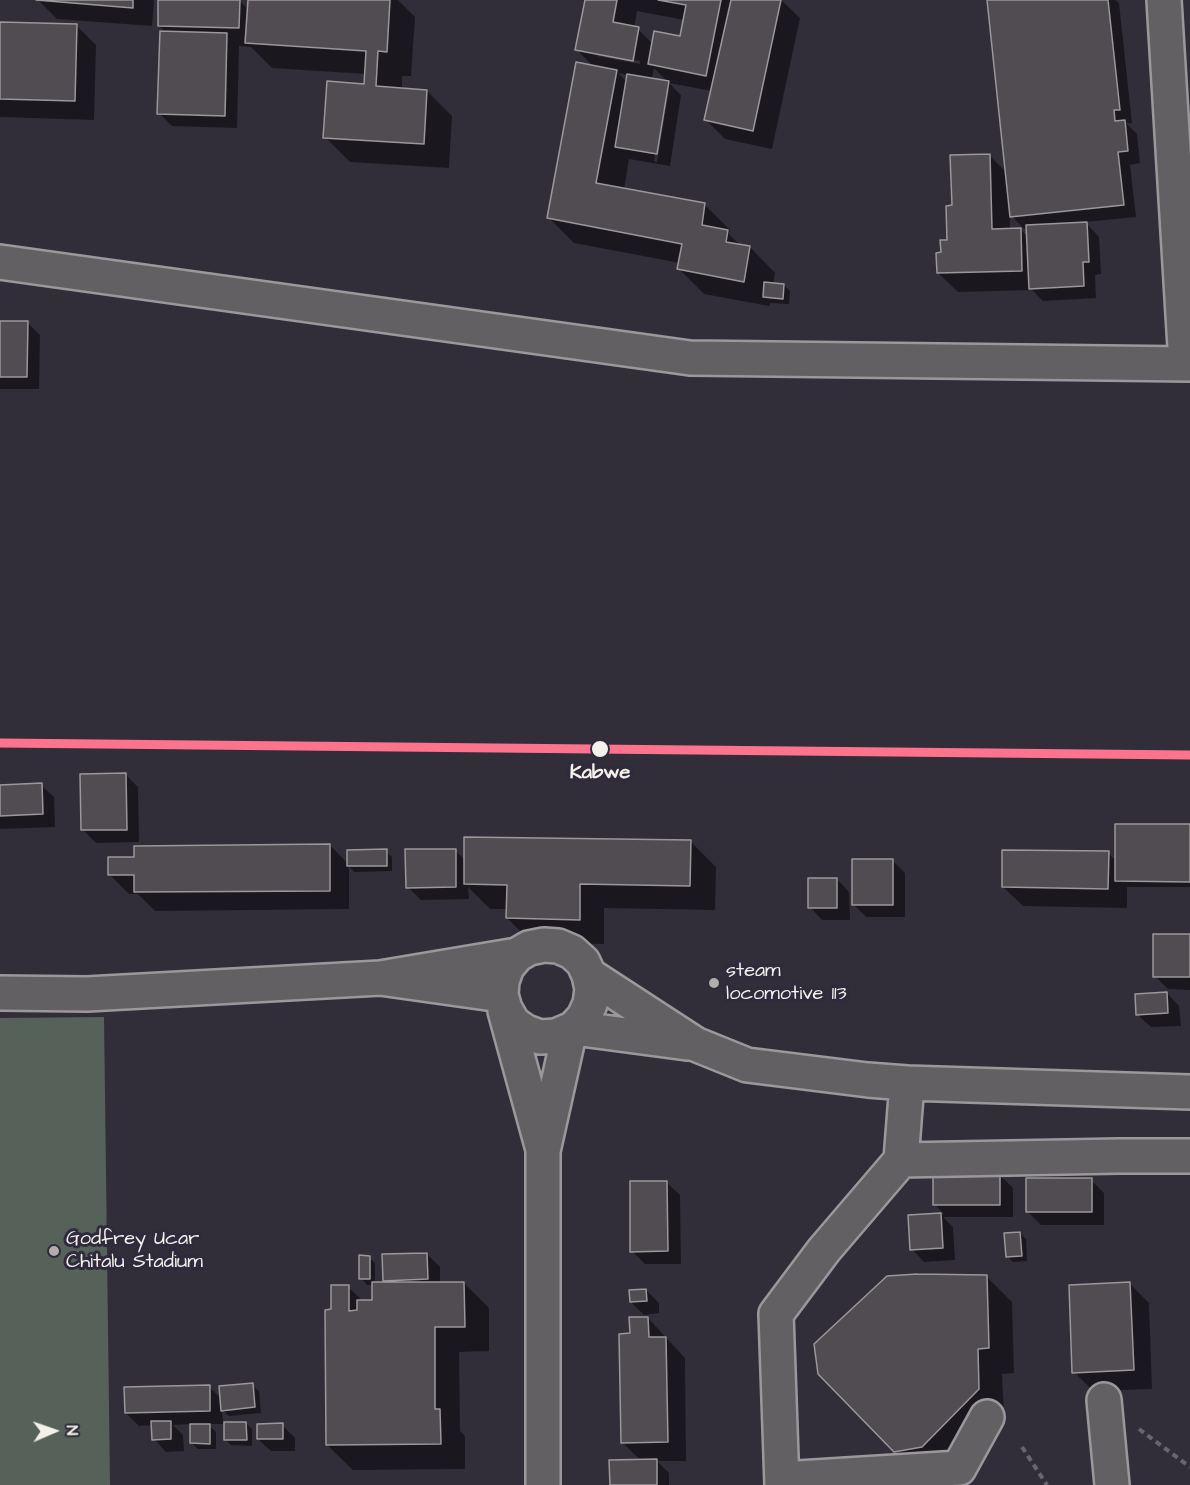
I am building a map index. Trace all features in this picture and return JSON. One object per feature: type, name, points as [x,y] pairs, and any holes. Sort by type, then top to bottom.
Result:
[{"type":"street","points":[[0,262],[690,358],[1188,364],[1164,0]]},
{"type":"street","points":[[503,1002],[513,1023],[526,1032],[540,1036],[556,1036],[572,1029],[584,1017],[590,1004],[592,989],[589,975],[583,962],[572,952],[558,946],[544,945],[529,948],[517,956],[507,967],[502,981],[503,1002],[543,1151]]},
{"type":"street","points":[[0,993],[87,994],[380,978],[517,956]]},
{"type":"street","points":[[589,975],[695,1044],[747,1065],[907,1083],[1190,1092]]},
{"type":"street","points":[[380,978],[503,1002]]},
{"type":"street","points":[[572,1029],[695,1044]]},
{"type":"street","points":[[543,1485],[543,1151],[572,1029]]},
{"type":"street","points":[[907,1083],[900,1160],[824,1250],[776,1314],[782,1482],[849,1480],[959,1468],[987,1417]]},
{"type":"street","points":[[900,1160],[1190,1156]]},
{"type":"street","points":[[1104,1400],[1112,1485]]},
{"type":"path","points":[[1104,1400],[1147,1436],[1190,1467]]},
{"type":"path","points":[[1022,1447],[1047,1485]]},
{"type":"shaded area","name":"Godfrey Ucar Chitalu Stadium","points":[[104,1017],[110,1485],[0,1485],[0,1018]]},
{"type":"building","points":[[36,0],[133,0],[133,8]]},
{"type":"building","points":[[158,0],[240,0],[239,28],[158,26]]},
{"type":"building","points":[[248,0],[390,0],[387,52],[378,51],[376,86],[427,90],[424,144],[323,138],[327,81],[364,84],[366,51],[245,43]]},
{"type":"building","points":[[585,0],[617,0],[613,22],[639,27],[633,61],[575,50]]},
{"type":"building","points":[[658,0],[721,0],[706,76],[648,64],[654,31],[680,36],[686,5]]},
{"type":"building","points":[[731,0],[781,0],[753,131],[704,120]]},
{"type":"building","points":[[987,0],[1108,0],[1120,110],[1114,110],[1115,121],[1125,120],[1128,151],[1118,152],[1124,205],[1010,217]]},
{"type":"building","points":[[0,22],[77,24],[75,101],[0,99]]},
{"type":"building","points":[[160,31],[227,33],[225,116],[157,114]]},
{"type":"building","points":[[576,62],[617,70],[596,183],[705,203],[702,225],[728,230],[726,242],[750,246],[744,282],[677,269],[682,244],[547,218]]},
{"type":"building","points":[[627,74],[669,81],[657,154],[615,147]]},
{"type":"building","points":[[990,154],[992,229],[1021,228],[1022,271],[937,273],[936,253],[941,252],[940,240],[947,240],[946,206],[952,205],[950,155]]},
{"type":"building","points":[[1087,222],[1089,262],[1083,262],[1084,286],[1029,289],[1026,225]]},
{"type":"building","points":[[764,282],[784,284],[783,299],[763,297]]},
{"type":"building","points":[[0,321],[28,321],[27,377],[0,377]]},
{"type":"building","points":[[126,773],[127,830],[81,830],[80,774]]},
{"type":"building","points":[[42,783],[43,814],[0,816],[0,785]]},
{"type":"building","points":[[1115,824],[1190,824],[1190,882],[1115,881]]},
{"type":"building","points":[[464,837],[691,840],[690,886],[580,884],[580,920],[506,918],[507,885],[464,884]]},
{"type":"building","points":[[330,844],[330,891],[134,892],[134,875],[108,875],[108,857],[134,857],[134,846]]},
{"type":"building","points":[[387,849],[387,866],[347,866],[347,850]]},
{"type":"building","points":[[405,849],[456,849],[456,887],[406,888]]},
{"type":"building","points":[[1002,850],[1109,851],[1108,889],[1002,887]]},
{"type":"building","points":[[852,859],[893,859],[893,905],[852,905]]},
{"type":"building","points":[[808,878],[837,878],[837,908],[808,908]]},
{"type":"building","points":[[1153,934],[1190,934],[1190,977],[1153,977]]},
{"type":"building","points":[[1167,992],[1168,1013],[1136,1015],[1135,994]]},
{"type":"building","points":[[933,1174],[1000,1174],[1000,1205],[933,1205]]},
{"type":"building","points":[[1026,1178],[1092,1178],[1092,1212],[1026,1212]]},
{"type":"building","points":[[630,1181],[667,1181],[668,1251],[630,1252]]},
{"type":"building","points":[[941,1213],[943,1248],[910,1250],[908,1215]]},
{"type":"building","points":[[1020,1232],[1022,1256],[1006,1257],[1004,1233]]},
{"type":"building","points":[[427,1253],[428,1279],[383,1281],[382,1254]]},
{"type":"building","points":[[359,1255],[370,1256],[370,1279],[359,1279]]},
{"type":"building","points":[[987,1275],[989,1348],[978,1349],[979,1389],[922,1447],[894,1452],[818,1374],[814,1344],[887,1276]]},
{"type":"building","points":[[372,1282],[464,1282],[465,1327],[435,1327],[435,1409],[440,1409],[441,1444],[326,1445],[325,1310],[331,1309],[331,1285],[349,1285],[349,1311],[357,1310],[357,1300],[372,1300]]},
{"type":"building","points":[[1130,1282],[1134,1370],[1072,1373],[1069,1285]]},
{"type":"building","points":[[646,1289],[647,1301],[630,1302],[629,1290]]},
{"type":"building","points":[[629,1317],[648,1317],[649,1337],[666,1337],[668,1442],[621,1443],[619,1334],[630,1333]]},
{"type":"building","points":[[253,1383],[255,1407],[221,1411],[219,1386]]},
{"type":"building","points":[[210,1385],[210,1411],[125,1413],[124,1387]]},
{"type":"building","points":[[151,1421],[171,1421],[171,1439],[152,1440]]},
{"type":"building","points":[[224,1422],[246,1422],[247,1440],[224,1440]]},
{"type":"building","points":[[283,1423],[283,1439],[257,1439],[257,1424]]},
{"type":"building","points":[[190,1424],[210,1424],[210,1444],[190,1443]]},
{"type":"building","points":[[657,1459],[657,1485],[610,1485],[609,1460]]},
{"type":"transit line","points":[[0,743],[1190,755]]},
{"type":"place","name":"Kabwe","points":[[600,749]]},
{"type":"place","name":"steam locomotive 113","points":[[714,983]]},
{"type":"place","name":"Godfrey Ucar Chitalu Stadium","points":[[54,1251]]}]
